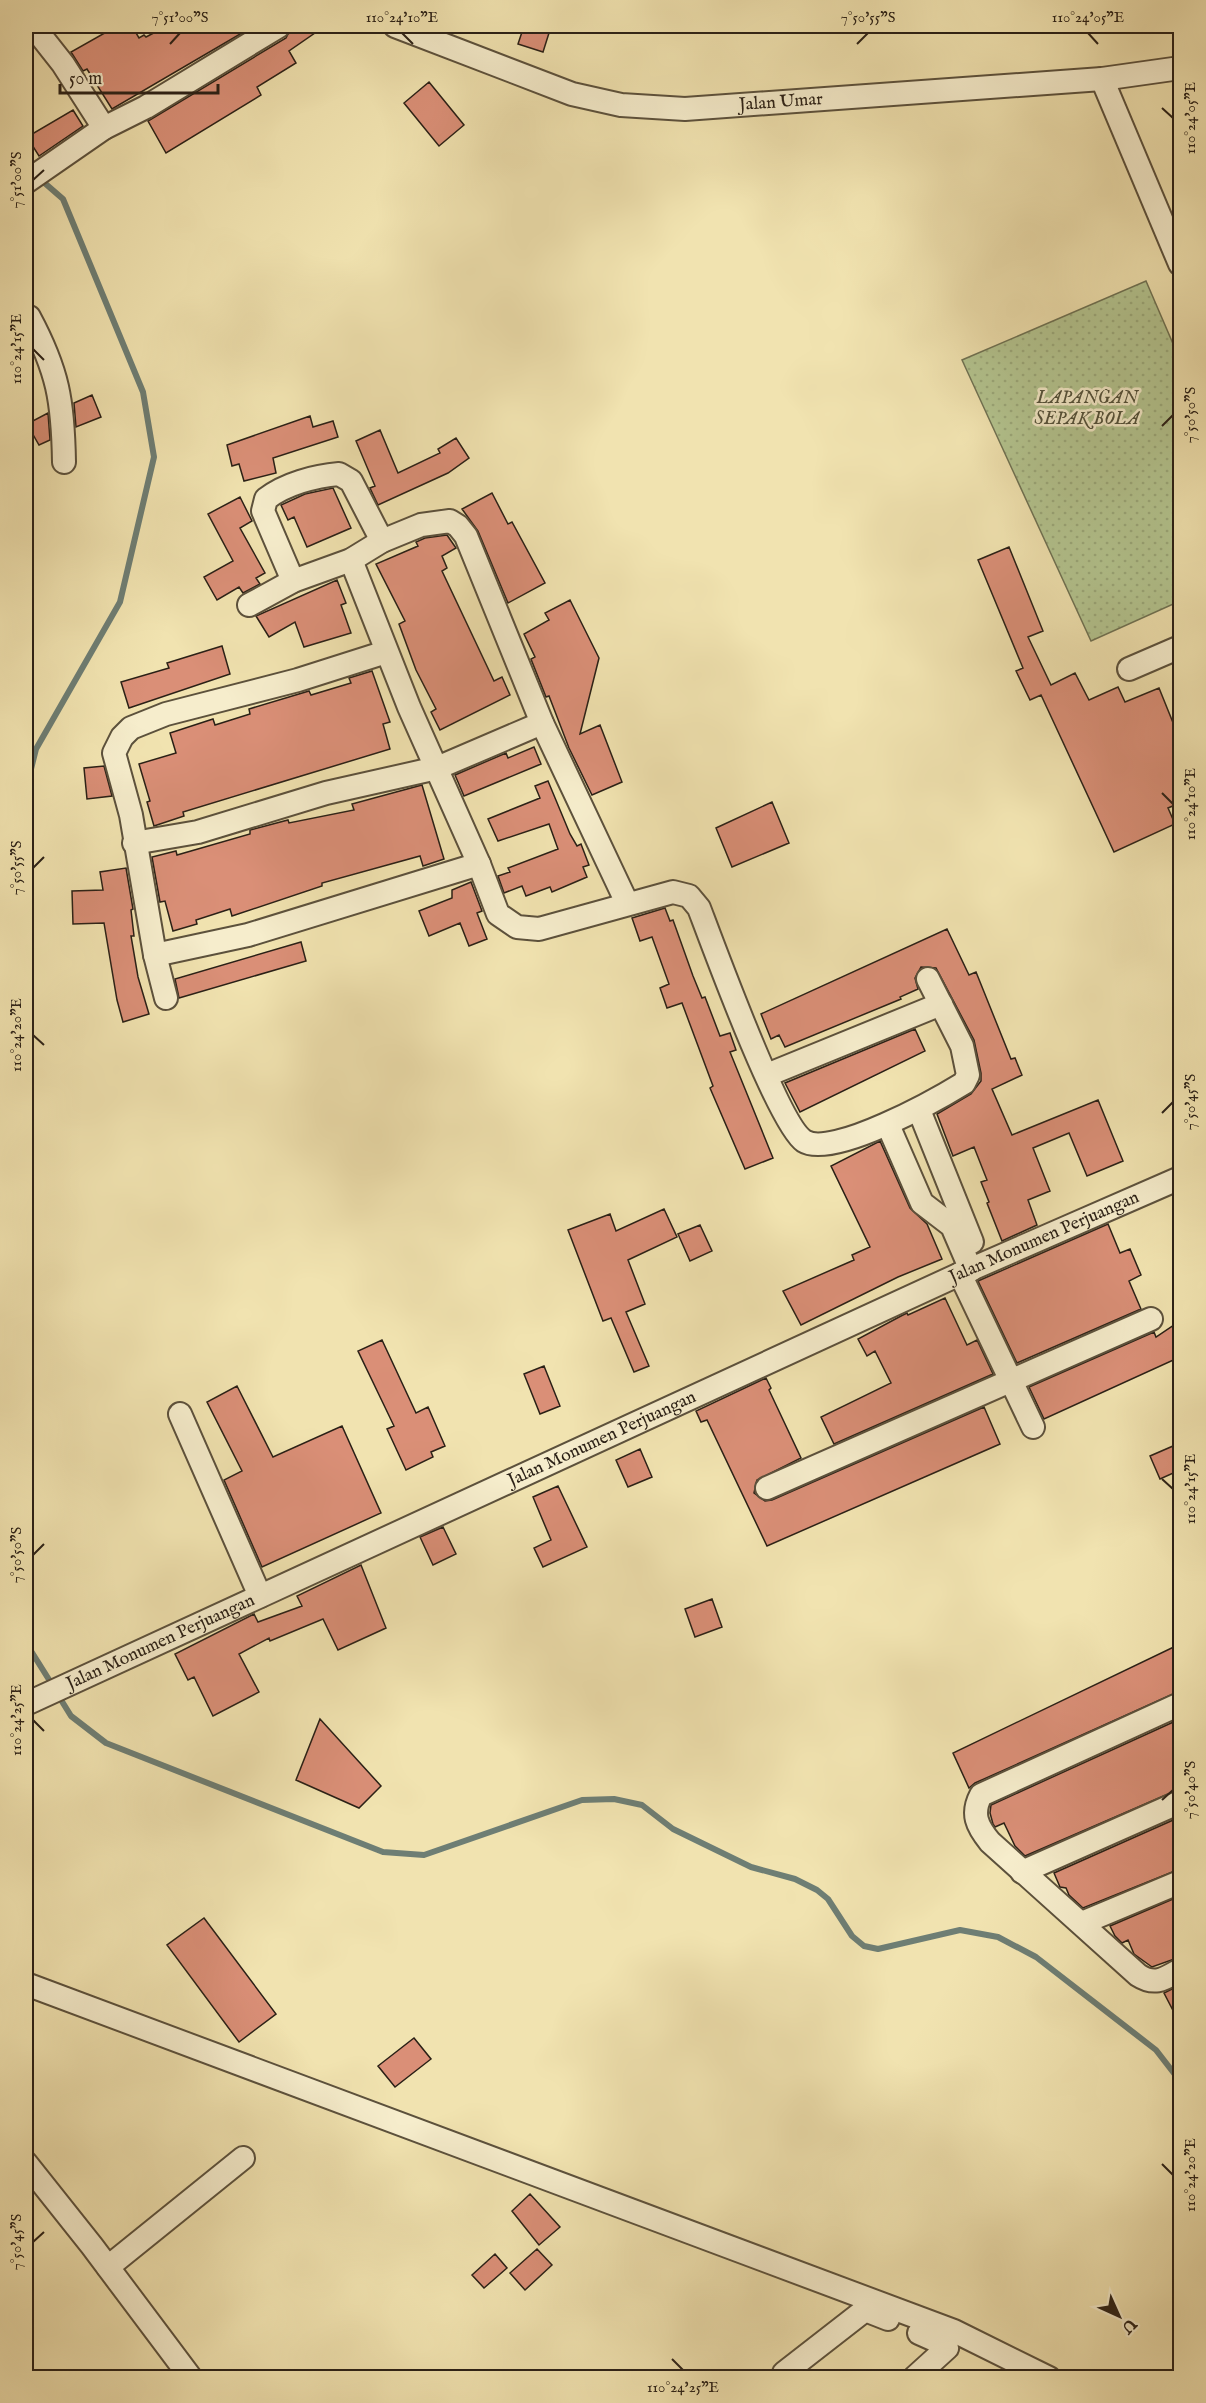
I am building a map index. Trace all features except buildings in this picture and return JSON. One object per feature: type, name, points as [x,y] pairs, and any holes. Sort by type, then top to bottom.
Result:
[{"type":"street","points":[[33,26],[63,64],[104,128]]},
{"type":"street","points":[[26,182],[104,128],[146,107],[279,26]]},
{"type":"street","name":"Jalan Umar","points":[[395,26],[572,94],[621,105],[685,109],[1102,79],[1180,68]]},
{"type":"street","points":[[1102,79],[1180,264]]},
{"type":"street","points":[[33,314],[56,376],[64,417],[64,462]]},
{"type":"street","points":[[293,581],[263,511],[266,499],[278,491],[318,477],[339,474],[351,481],[382,541]]},
{"type":"street","points":[[249,605],[293,581],[351,560],[382,541],[421,525],[450,522],[458,526],[466,536],[542,723],[627,903]]},
{"type":"street","points":[[351,560],[386,652],[479,864],[498,915],[517,927],[539,929],[673,892],[689,896],[699,908],[766,1075],[795,1131],[805,1142],[820,1146],[888,1125],[919,1110],[964,1083],[968,1075],[962,1046],[928,979]]},
{"type":"street","points":[[1130,669],[1180,647]]},
{"type":"street","points":[[166,998],[155,955],[131,815],[114,753],[122,737],[131,728],[166,714],[298,680],[386,652]]},
{"type":"street","points":[[134,843],[198,831],[326,793],[437,768],[542,723]]},
{"type":"street","points":[[155,955],[248,935],[479,864]]},
{"type":"street","points":[[766,1075],[941,1004]]},
{"type":"street","points":[[919,1110],[970,1270]]},
{"type":"street","points":[[888,1125],[922,1203],[952,1226],[1011,1381],[1034,1427]]},
{"type":"street","name":"Jalan Monumen Perjuangan","points":[[26,1704],[970,1270],[1180,1178]]},
{"type":"street","points":[[767,1488],[1151,1319]]},
{"type":"street","points":[[180,1414],[260,1596]]},
{"type":"street","points":[[1180,1704],[981,1795],[975,1808],[978,1827],[1022,1872],[1149,1982],[1158,1982],[1180,1970]]},
{"type":"street","points":[[1022,1872],[1180,1802]]},
{"type":"street","points":[[1082,1923],[1180,1882]]},
{"type":"street","points":[[26,1984],[954,2331],[1049,2378]]},
{"type":"street","points":[[108,2267],[243,2158]]},
{"type":"street","points":[[29,2174],[108,2267],[191,2378]]},
{"type":"street","points":[[786,2378],[784,2373],[866,2310],[947,2346],[914,2378]]},
{"type":"green space","name":"LAPANGAN SEPAK BOLA","points":[[1146,281],[1180,360],[1180,601],[1091,641],[962,360]]},
{"type":"waterway","points":[[26,789],[36,749],[120,602],[154,457],[143,392],[63,199],[40,179]]},
{"type":"waterway","points":[[26,1643],[53,1686]]},
{"type":"waterway","points":[[58,1695],[71,1716],[106,1743],[383,1852],[424,1855],[582,1800],[614,1799],[642,1805],[673,1829],[751,1867],[795,1879],[817,1890],[828,1899],[852,1936],[864,1946],[878,1949],[960,1930],[998,1937],[1036,1957],[1156,2050],[1180,2081]]}]
